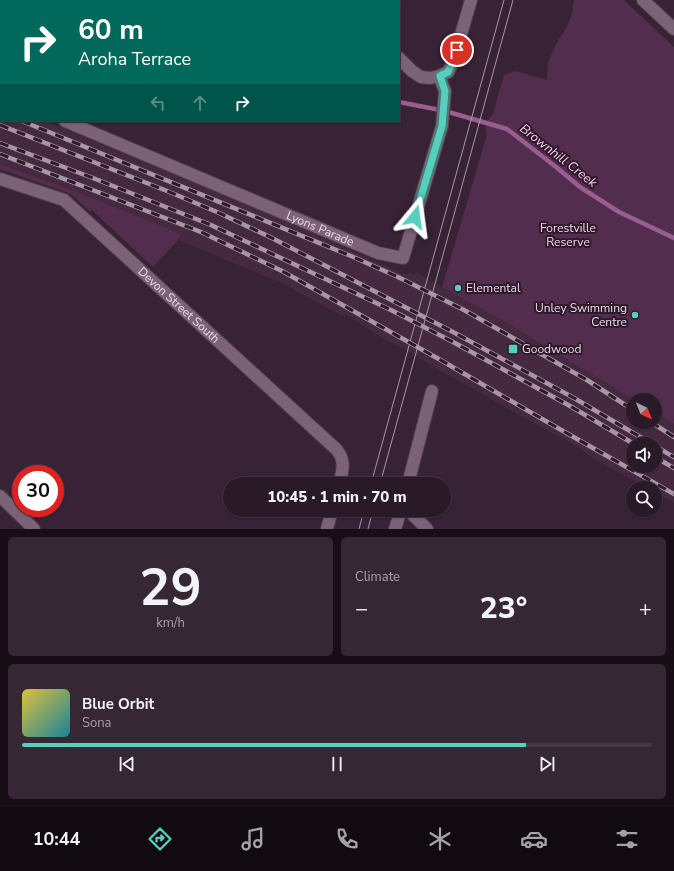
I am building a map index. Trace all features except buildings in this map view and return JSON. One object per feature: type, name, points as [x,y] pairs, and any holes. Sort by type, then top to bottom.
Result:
[{"type":"street","points":[[400,59],[412,71],[421,77],[435,77],[448,72],[453,62],[471,0]]},
{"type":"street","points":[[643,0],[674,29]]},
{"type":"street","name":"Lyons Parade","points":[[67,122],[378,253],[403,258],[442,126],[445,91],[435,77]]},
{"type":"street","name":"Devon Street South","points":[[0,179],[64,200],[339,452],[343,466],[341,477]]},
{"type":"street","points":[[410,477],[432,390]]},
{"type":"street","points":[[0,496],[34,529]]},
{"type":"street","points":[[327,529],[330,517]]},
{"type":"street","points":[[395,529],[399,517]]},
{"type":"street","points":[[415,517],[428,529]]},
{"type":"shaded area","points":[[0,122],[47,122],[299,227],[404,274],[417,273],[507,323],[626,395],[626,429],[662,429],[662,417],[674,424],[674,503],[662,496],[662,481],[634,481],[596,460],[571,443],[441,371],[403,348],[391,343],[346,315],[340,315],[282,283],[178,240],[180,234],[75,191],[0,164]]},
{"type":"green space","name":"Forestville Reserve","points":[[574,0],[624,0],[674,47],[674,424],[662,417],[662,393],[626,393],[626,395],[507,323],[442,287],[487,135],[487,124],[493,114],[504,75],[515,71],[547,80],[548,63],[556,44],[567,27],[572,14]]},
{"type":"green space","points":[[0,164],[75,191],[181,234],[178,240],[153,267],[92,210],[89,211],[71,194],[0,169]]},
{"type":"waterway","name":"Brownhill Creek","points":[[400,102],[445,111],[507,129],[580,187],[619,212],[674,238]]},
{"type":"tram line","points":[[373,477],[504,0]]},
{"type":"tram line","points":[[382,477],[513,0]]},
{"type":"tram line","points":[[359,529],[362,517]]},
{"type":"tram line","points":[[368,529],[371,517]]},
{"type":"railway","points":[[24,122],[351,256],[398,277],[464,310],[587,380],[626,405]]},
{"type":"railway","points":[[0,125],[167,191],[217,212],[270,237],[453,332],[574,398],[640,437]]},
{"type":"railway","points":[[0,143],[211,225],[391,310],[570,406],[626,439]]},
{"type":"railway","points":[[0,154],[201,232],[282,271],[674,494]]},
{"type":"railway","points":[[662,429],[674,437]]},
{"type":"railway","points":[[662,450],[674,457]]},
{"type":"railway","points":[[662,461],[674,468]]},
{"type":"place","name":"Elemental","points":[[458,288]]},
{"type":"place","name":"Unley Swimming Centre","points":[[635,315]]},
{"type":"place","name":"Goodwood","points":[[513,349]]},
{"type":"route","points":[[415,217],[442,126],[445,91],[440,76],[448,72],[457,50]]}]
